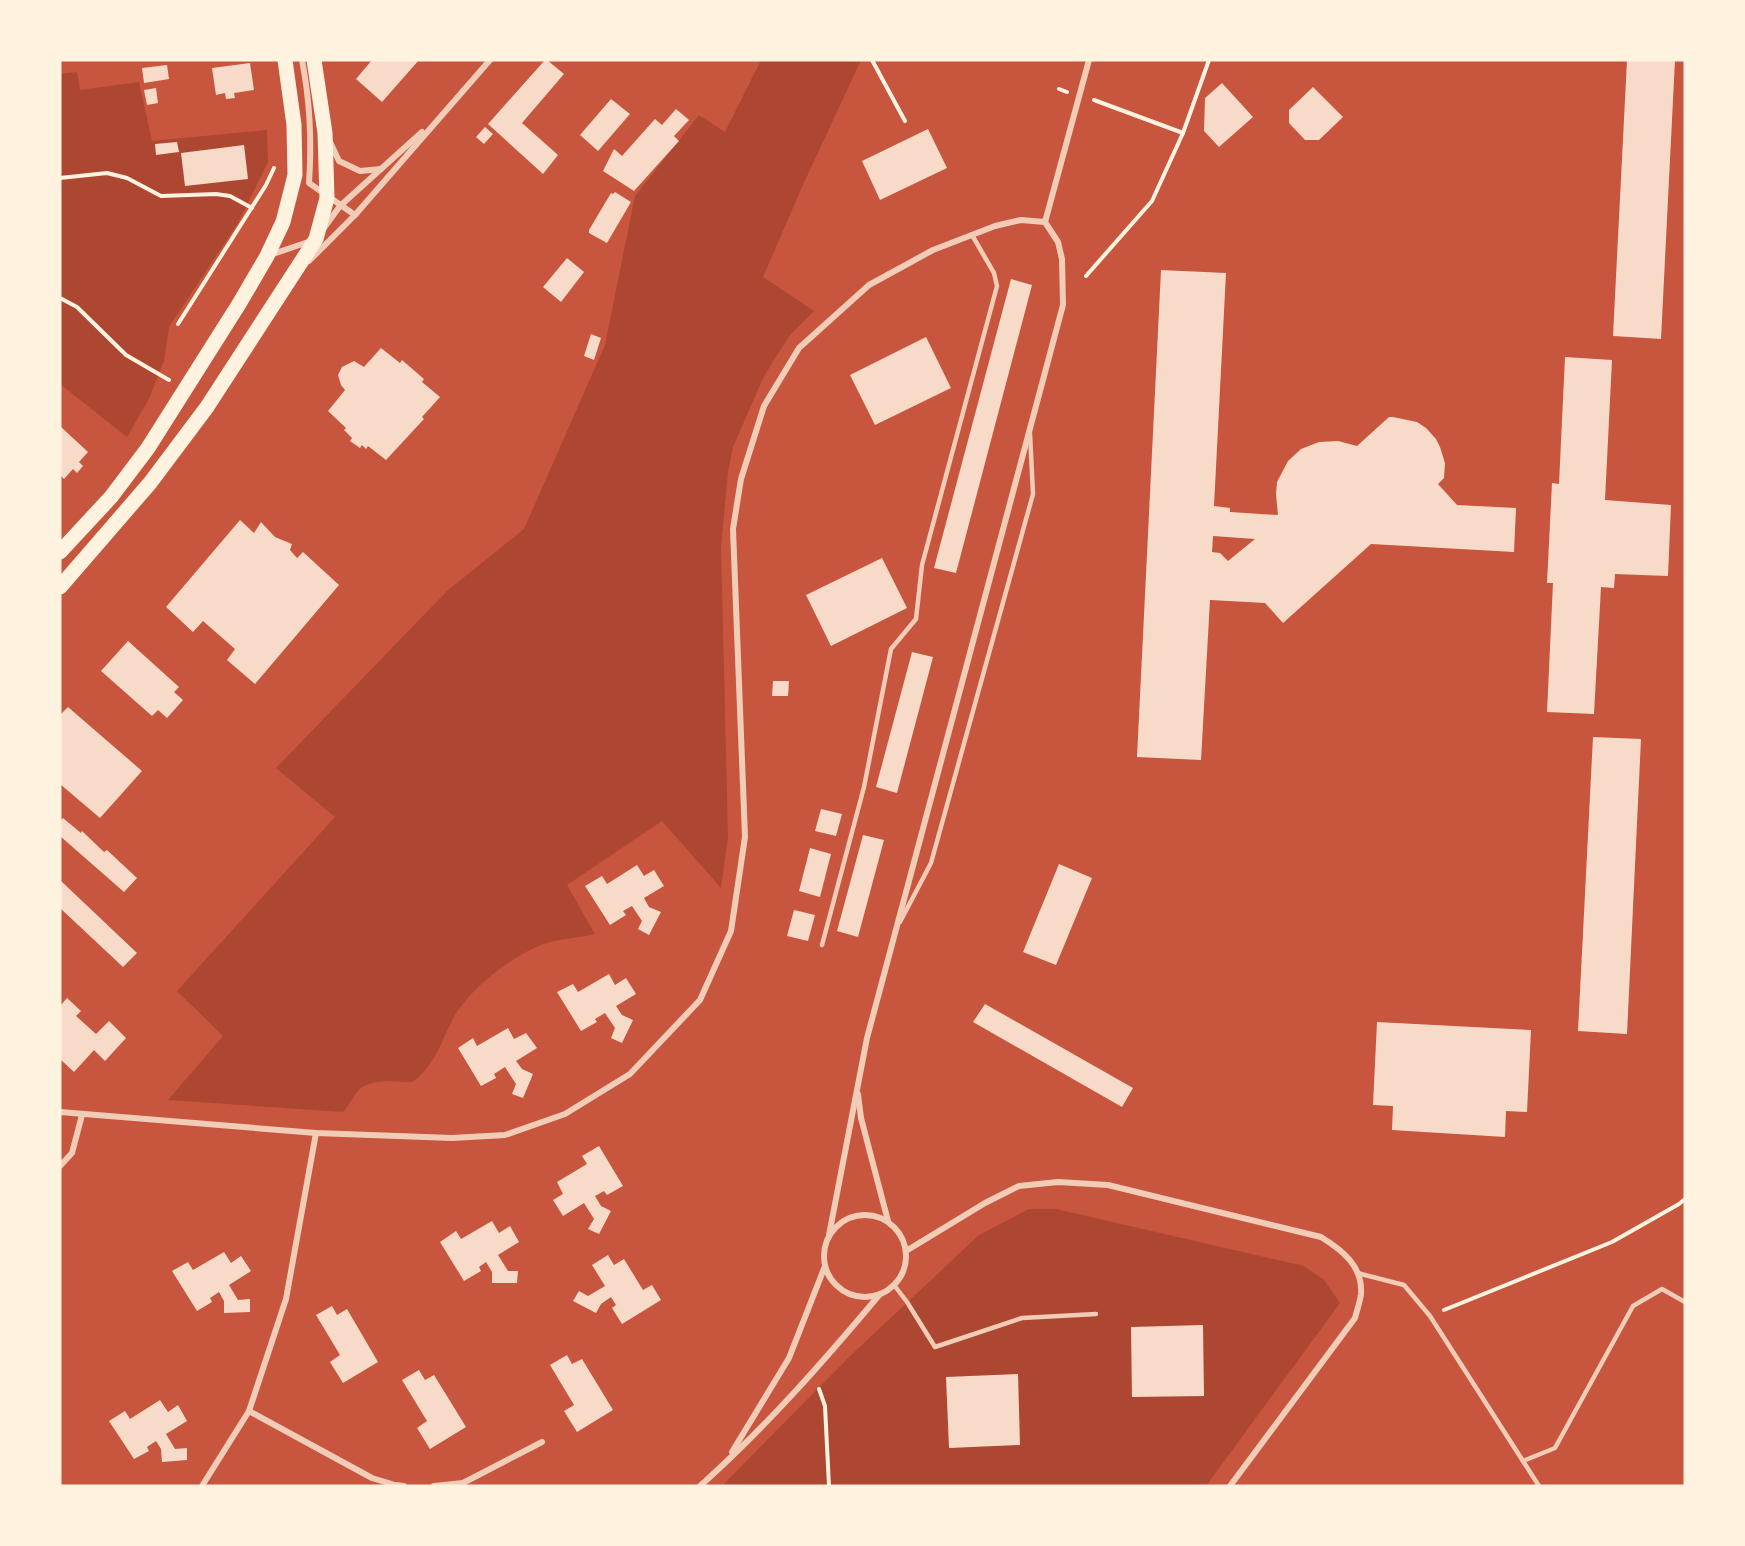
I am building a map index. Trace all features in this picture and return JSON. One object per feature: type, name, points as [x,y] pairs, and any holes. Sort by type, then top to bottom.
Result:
[{"type":"main road","points":[[63,548],[111,496],[148,448],[239,304],[267,256],[283,222],[295,175],[295,135],[285,60]]},
{"type":"main road","points":[[60,587],[150,483],[207,407],[294,276],[334,202],[314,60]]},
{"type":"street","points":[[302,60],[308,89],[311,134],[309,183],[355,215]]},
{"type":"street","points":[[294,276],[355,215],[490,60]]},
{"type":"street","points":[[829,1235],[867,1038],[1063,305],[1062,259],[1058,242],[1046,222],[1089,60]]},
{"type":"street","points":[[334,202],[381,169],[446,109]]},
{"type":"street","points":[[325,133],[339,161],[360,171],[381,169]]},
{"type":"street","points":[[60,1112],[316,1132],[452,1138],[505,1135],[566,1113],[630,1074],[700,1000],[731,931],[745,837],[733,529],[741,479],[764,406],[799,348],[869,285],[933,250],[995,226],[1021,220],[1046,222]]},
{"type":"street","points":[[267,256],[316,239]]},
{"type":"street","points":[[857,1087],[861,1118],[888,1221]]},
{"type":"street","points":[[60,1166],[72,1153],[82,1115]]},
{"type":"street","points":[[202,1486],[249,1411],[286,1299],[316,1132]]},
{"type":"street","points":[[906,1251],[1019,1186],[1058,1182],[1108,1185],[1321,1237],[1345,1252],[1357,1273],[1361,1292],[1355,1318],[1230,1486]]},
{"type":"street","points":[[700,1486],[726,1463],[813,1373],[880,1294],[894,1285],[904,1269],[906,1251],[897,1229],[888,1221],[876,1216],[862,1214],[849,1217],[837,1224],[824,1245],[825,1266],[829,1277],[846,1293],[869,1297],[880,1294]]},
{"type":"street","points":[[726,1463],[789,1358],[825,1266]]},
{"type":"street","points":[[249,1411],[372,1478],[404,1486]]},
{"type":"street","points":[[434,1486],[463,1483],[542,1442]]},
{"type":"lane","points":[[822,945],[864,788],[891,649],[916,618],[922,565],[997,286],[994,273],[972,235]]},
{"type":"lane","points":[[897,927],[931,863],[1033,494],[1030,431]]},
{"type":"lane","points":[[1357,1273],[1404,1286],[1430,1316],[1539,1486]]},
{"type":"lane","points":[[894,1285],[908,1302],[935,1347],[1022,1318],[1096,1314]]},
{"type":"lane","points":[[1522,1461],[1555,1448],[1633,1306],[1662,1289],[1685,1302]]},
{"type":"path","points":[[872,60],[905,121]]},
{"type":"path","points":[[1086,276],[1152,201],[1183,133],[1209,60]]},
{"type":"path","points":[[1059,89],[1183,133]]},
{"type":"path","points":[[178,324],[252,208],[274,167]]},
{"type":"path","points":[[60,178],[107,173],[128,178],[161,196],[216,194],[230,196],[252,208]]},
{"type":"path","points":[[60,298],[77,307],[126,355],[164,377]]},
{"type":"path","points":[[1430,1316],[1612,1242],[1685,1199]]},
{"type":"path","points":[[813,1373],[825,1406],[829,1486]]},
{"type":"shaded area","points":[[761,60],[861,60],[763,277],[814,311],[790,335],[764,376],[733,447],[728,472],[721,547],[728,837],[721,888],[662,821],[567,885],[595,934],[538,946],[496,972],[461,1006],[433,1059],[413,1082],[383,1081],[368,1084],[357,1092],[343,1112],[168,1100],[223,1036],[177,991],[335,817],[276,768],[447,591],[524,529],[605,345],[635,196],[699,115],[725,132]]},
{"type":"shaded area","points":[[77,72],[80,90],[139,82],[152,141],[267,130],[268,162],[238,223],[169,327],[164,361],[149,399],[127,437],[60,384],[60,74]]},
{"type":"shaded area","points":[[1029,1209],[1056,1209],[1304,1266],[1324,1280],[1340,1303],[1206,1486],[722,1486],[849,1357],[979,1235]]},
{"type":"building","points":[[372,60],[419,60],[382,102],[356,79]]},
{"type":"building","points":[[545,60],[564,74],[522,123],[558,155],[543,174],[488,124]]},
{"type":"building","points":[[1627,60],[1675,60],[1661,339],[1613,336]]},
{"type":"building","points":[[250,63],[254,90],[234,93],[235,98],[226,99],[225,93],[216,95],[212,68]]},
{"type":"building","points":[[167,65],[169,79],[144,83],[142,68]]},
{"type":"building","points":[[1222,83],[1253,117],[1219,147],[1204,131],[1205,98]]},
{"type":"building","points":[[1313,87],[1343,117],[1319,140],[1305,140],[1289,123],[1289,110]]},
{"type":"building","points":[[156,88],[158,103],[147,105],[144,90]]},
{"type":"building","points":[[611,99],[630,114],[598,151],[580,135]]},
{"type":"building","points":[[676,109],[689,120],[674,136],[679,141],[634,191],[603,171],[614,149],[622,156],[655,119],[662,125]]},
{"type":"building","points":[[485,127],[493,134],[484,144],[476,137]]},
{"type":"building","points":[[928,129],[947,168],[880,200],[862,161]]},
{"type":"building","points":[[177,142],[179,152],[156,155],[155,144]]},
{"type":"building","points":[[244,145],[248,179],[185,186],[181,153]]},
{"type":"building","points":[[615,192],[631,202],[607,243],[589,233],[589,230],[611,193]]},
{"type":"building","points":[[567,258],[584,272],[561,302],[543,287]]},
{"type":"building","points":[[1161,270],[1226,273],[1214,506],[1230,508],[1230,512],[1278,515],[1277,482],[1288,461],[1301,449],[1319,442],[1338,441],[1357,446],[1389,417],[1393,417],[1417,422],[1436,439],[1445,463],[1444,478],[1438,484],[1457,505],[1516,508],[1514,552],[1371,544],[1283,623],[1265,603],[1210,600],[1201,760],[1137,757]],"holes":[[[1213,536],[1255,539],[1228,561],[1220,553],[1212,552]]]},
{"type":"building","points":[[1011,279],[1032,285],[956,573],[934,568]]},
{"type":"building","points":[[591,334],[601,338],[594,360],[584,356]]},
{"type":"building","points":[[926,337],[951,388],[875,425],[850,375]]},
{"type":"building","points":[[381,348],[400,363],[402,360],[424,379],[422,382],[440,397],[422,417],[424,419],[386,460],[368,446],[366,449],[362,445],[360,448],[350,441],[352,438],[344,430],[346,428],[328,411],[345,390],[338,375],[342,367],[354,361],[364,367]]},
{"type":"building","points":[[1565,357],[1612,360],[1605,500],[1671,505],[1668,576],[1615,574],[1614,588],[1601,587],[1594,714],[1547,712],[1553,583],[1547,583],[1552,483],[1559,484]]},
{"type":"building","points":[[60,426],[88,452],[79,462],[83,466],[77,473],[73,469],[64,479],[60,475]]},
{"type":"building","points":[[240,520],[254,533],[261,522],[275,537],[292,544],[290,550],[297,558],[303,552],[339,585],[255,684],[227,660],[235,649],[203,621],[193,632],[166,607]]},
{"type":"building","points":[[882,558],[907,608],[831,646],[806,595]]},
{"type":"building","points":[[128,641],[179,687],[174,692],[183,700],[167,718],[158,710],[152,716],[101,671]]},
{"type":"building","points":[[912,652],[933,657],[897,793],[876,787]]},
{"type":"building","points":[[773,681],[789,681],[788,696],[772,696]]},
{"type":"building","points":[[68,707],[142,771],[100,818],[60,784],[60,715]]},
{"type":"building","points":[[1593,737],[1641,739],[1627,1034],[1578,1031]]},
{"type":"building","points":[[821,809],[842,814],[836,836],[815,831]]},
{"type":"building","points":[[63,818],[81,833],[82,831],[104,852],[107,850],[137,878],[124,892],[60,836],[60,822]]},
{"type":"building","points":[[863,835],[884,840],[858,937],[837,931]]},
{"type":"building","points":[[810,848],[831,854],[820,897],[799,891]]},
{"type":"building","points":[[1059,864],[1092,878],[1056,965],[1023,952]]},
{"type":"building","points":[[637,865],[644,876],[654,870],[664,886],[644,898],[649,907],[661,912],[649,935],[638,929],[642,921],[632,906],[623,911],[626,915],[610,925],[585,886],[602,876],[607,884]]},
{"type":"building","points":[[60,880],[137,953],[123,967],[60,908]]},
{"type":"building","points":[[794,910],[815,915],[808,941],[787,936]]},
{"type":"building","points":[[609,974],[615,985],[626,978],[636,994],[616,1006],[622,1015],[633,1020],[622,1043],[611,1038],[615,1028],[605,1013],[595,1019],[597,1022],[581,1031],[557,992],[573,984],[578,992]]},
{"type":"building","points":[[67,998],[81,1011],[76,1016],[96,1034],[109,1021],[126,1038],[105,1061],[94,1050],[74,1072],[60,1059],[60,1004]]},
{"type":"building","points":[[985,1004],[1133,1088],[1122,1107],[973,1022]]},
{"type":"building","points":[[1377,1022],[1531,1030],[1527,1112],[1506,1111],[1505,1137],[1392,1130],[1393,1106],[1373,1105]]},
{"type":"building","points":[[508,1028],[514,1039],[526,1033],[537,1048],[516,1061],[522,1069],[533,1074],[523,1098],[512,1094],[516,1084],[505,1067],[494,1074],[496,1078],[481,1086],[458,1048],[473,1038],[477,1046]]},
{"type":"building","points":[[599,1146],[623,1186],[607,1195],[604,1191],[595,1196],[601,1206],[611,1211],[599,1234],[588,1229],[594,1219],[584,1203],[563,1216],[553,1200],[563,1194],[557,1182],[587,1164],[582,1156]]},
{"type":"building","points":[[492,1221],[499,1233],[510,1226],[519,1242],[498,1255],[508,1271],[518,1271],[517,1283],[492,1283],[492,1272],[486,1262],[479,1267],[481,1271],[464,1281],[440,1242],[456,1231],[461,1239]]},
{"type":"building","points":[[224,1252],[231,1263],[241,1256],[251,1271],[229,1285],[238,1300],[250,1299],[250,1312],[224,1313],[224,1301],[219,1292],[210,1298],[212,1302],[197,1311],[172,1271],[188,1262],[193,1270]]},
{"type":"building","points":[[608,1255],[614,1265],[624,1259],[643,1290],[652,1285],[661,1300],[622,1324],[612,1308],[616,1305],[611,1297],[601,1304],[596,1313],[573,1301],[579,1291],[588,1296],[605,1286],[592,1265]]},
{"type":"building","points":[[332,1306],[337,1315],[347,1309],[378,1362],[343,1383],[330,1362],[340,1355],[316,1315]]},
{"type":"building","points":[[1203,1325],[1204,1396],[1132,1397],[1131,1327]]},
{"type":"building","points":[[567,1355],[572,1364],[582,1359],[613,1410],[577,1432],[564,1411],[574,1405],[550,1365]]},
{"type":"building","points":[[419,1370],[425,1380],[434,1375],[466,1427],[430,1449],[417,1428],[427,1421],[402,1380]]},
{"type":"building","points":[[1018,1374],[1020,1445],[949,1448],[946,1377]]},
{"type":"building","points":[[160,1400],[168,1412],[178,1405],[187,1421],[166,1434],[175,1449],[187,1448],[187,1460],[162,1462],[161,1449],[156,1441],[147,1447],[149,1451],[134,1459],[109,1421],[125,1411],[130,1419]]}]
